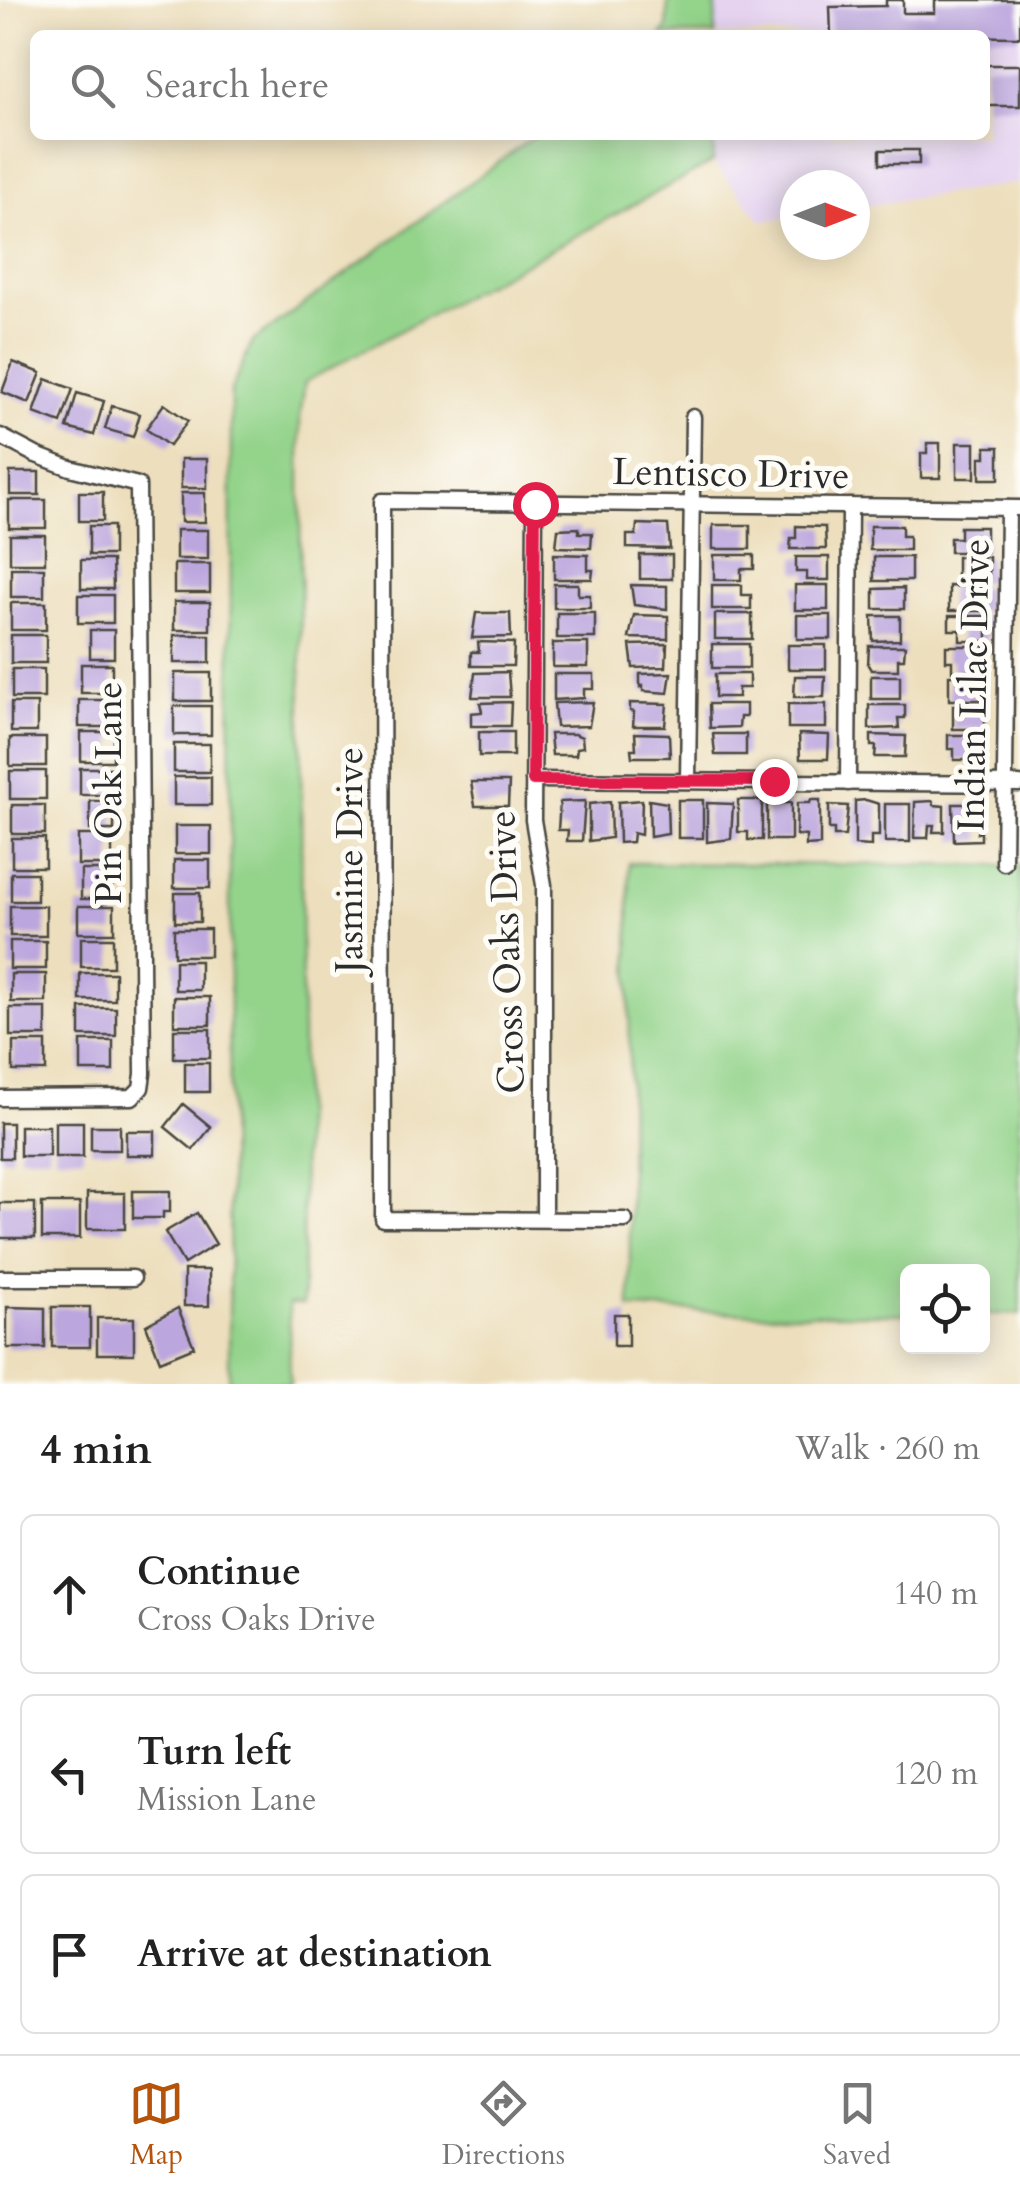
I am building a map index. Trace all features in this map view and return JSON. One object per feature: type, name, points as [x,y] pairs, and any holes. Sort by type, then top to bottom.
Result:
[{"type":"street","points":[[688,780],[693,416]]},
{"type":"street","name":"Pin Oak Lane","points":[[0,436],[70,468],[138,485],[143,1074],[140,1088],[132,1097],[0,1098]]},
{"type":"street","name":"Lentisco Drive","points":[[382,501],[1014,508]]},
{"type":"street","name":"Jasmine Drive","points":[[382,501],[383,1219],[544,1219]]},
{"type":"street","name":"Cross Oaks Drive","points":[[535,504],[533,820],[544,885],[544,1219]]},
{"type":"street","points":[[848,782],[850,506]]},
{"type":"street","name":"Indian Lilac Drive","points":[[1004,864],[1014,508]]},
{"type":"street","points":[[533,780],[1020,784]]},
{"type":"street","points":[[544,1219],[625,1220]]},
{"type":"street","points":[[0,1278],[133,1278]]},
{"type":"shaded area","points":[[716,0],[1020,0],[1020,183],[870,205],[870,170],[780,170],[780,218],[762,221],[713,162],[714,140],[990,140],[990,30],[715,30]]},
{"type":"green space","points":[[668,0],[716,0],[715,30],[667,28]]},
{"type":"green space","points":[[529,140],[714,140],[713,162],[305,382],[300,418],[303,1304],[289,1304],[290,1384],[229,1384],[231,390],[252,342]]},
{"type":"green space","points":[[629,863],[1020,866],[1020,1314],[990,1314],[990,1264],[900,1264],[900,1314],[764,1314],[630,1308]]},
{"type":"building","points":[[886,0],[903,0],[903,13],[935,13],[935,0],[1020,0],[1020,37],[990,37],[990,30],[831,30],[830,7],[886,6]]},
{"type":"building","points":[[990,65],[1020,65],[1020,106],[990,106]]},
{"type":"building","points":[[880,150],[919,150],[919,164],[880,164]]},
{"type":"building","points":[[13,362],[41,373],[29,403],[2,392]]},
{"type":"building","points":[[46,379],[73,389],[61,423],[34,413]]},
{"type":"building","points":[[77,393],[104,401],[94,435],[67,428]]},
{"type":"building","points":[[164,404],[188,421],[169,446],[146,429]]},
{"type":"building","points":[[112,406],[140,414],[133,437],[105,429]]},
{"type":"building","points":[[927,443],[940,443],[940,478],[921,478],[921,453],[927,453]]},
{"type":"building","points":[[957,443],[975,443],[975,478],[957,478]]},
{"type":"building","points":[[986,447],[999,447],[999,479],[980,479],[980,457],[986,457]]},
{"type":"building","points":[[181,459],[207,459],[207,488],[181,488]]},
{"type":"building","points":[[10,472],[39,472],[39,495],[10,495]]},
{"type":"building","points":[[79,492],[103,492],[103,521],[79,521]]},
{"type":"building","points":[[181,493],[205,493],[205,522],[181,522]]},
{"type":"building","points":[[9,500],[46,500],[46,528],[9,528]]},
{"type":"building","points":[[637,524],[668,525],[670,549],[627,548],[627,535],[636,535]]},
{"type":"building","points":[[713,525],[750,525],[750,549],[713,549]]},
{"type":"building","points":[[89,526],[113,526],[113,555],[89,555]]},
{"type":"building","points":[[796,526],[825,527],[826,549],[790,549],[791,538],[796,538]]},
{"type":"building","points":[[870,526],[902,526],[902,536],[909,536],[909,550],[870,550]]},
{"type":"building","points":[[960,527],[986,527],[986,552],[950,552],[950,538],[960,538]]},
{"type":"building","points":[[579,528],[579,533],[592,533],[591,548],[556,547],[558,529]]},
{"type":"building","points":[[176,530],[208,530],[208,559],[176,559]]},
{"type":"building","points":[[10,535],[45,535],[45,563],[10,563]]},
{"type":"building","points":[[554,554],[588,555],[592,579],[554,579]]},
{"type":"building","points":[[640,555],[672,555],[672,579],[640,579]]},
{"type":"building","points":[[714,555],[754,555],[754,569],[741,569],[741,580],[714,580]]},
{"type":"building","points":[[796,557],[829,557],[829,580],[807,580],[807,572],[796,572]]},
{"type":"building","points":[[874,557],[911,557],[911,581],[874,581]]},
{"type":"building","points":[[957,557],[989,557],[989,582],[957,582]]},
{"type":"building","points":[[81,560],[112,560],[113,589],[81,589]]},
{"type":"building","points":[[174,564],[210,564],[210,593],[174,593]]},
{"type":"building","points":[[11,568],[44,568],[44,597],[11,597]]},
{"type":"building","points":[[554,584],[578,584],[578,595],[590,595],[590,608],[554,608]]},
{"type":"building","points":[[631,585],[667,586],[667,609],[634,605]]},
{"type":"building","points":[[712,585],[742,585],[742,595],[751,595],[751,609],[712,609]]},
{"type":"building","points":[[795,585],[828,585],[828,610],[795,610]]},
{"type":"building","points":[[949,586],[986,587],[986,611],[949,611]]},
{"type":"building","points":[[904,588],[904,609],[874,609],[874,589]]},
{"type":"building","points":[[78,595],[113,595],[113,623],[78,623]]},
{"type":"building","points":[[174,602],[210,602],[210,630],[174,630]]},
{"type":"building","points":[[11,603],[46,603],[46,630],[11,630]]},
{"type":"building","points":[[476,613],[510,613],[511,637],[472,638]]},
{"type":"building","points":[[557,613],[595,613],[595,638],[557,638]]},
{"type":"building","points":[[715,614],[752,614],[752,639],[715,639]]},
{"type":"building","points":[[634,615],[668,616],[668,639],[629,638]]},
{"type":"building","points":[[797,615],[831,615],[831,639],[797,639]]},
{"type":"building","points":[[872,616],[900,616],[900,640],[873,641]]},
{"type":"building","points":[[949,616],[987,616],[987,641],[960,641],[960,630],[949,630]]},
{"type":"building","points":[[90,630],[114,630],[114,658],[90,658]]},
{"type":"building","points":[[11,635],[46,635],[46,663],[11,663]]},
{"type":"building","points":[[174,635],[210,635],[210,663],[174,663]]},
{"type":"building","points":[[478,642],[514,643],[513,666],[471,666],[471,652],[479,652]]},
{"type":"building","points":[[553,643],[588,643],[588,667],[553,667]]},
{"type":"building","points":[[667,644],[666,667],[633,668],[630,645]]},
{"type":"building","points":[[712,644],[749,644],[749,668],[712,668]]},
{"type":"building","points":[[788,645],[826,645],[826,669],[788,669]]},
{"type":"building","points":[[869,646],[905,646],[904,659],[898,659],[898,670],[871,670]]},
{"type":"building","points":[[946,646],[985,646],[985,671],[952,671],[952,661],[946,661]]},
{"type":"building","points":[[81,664],[112,664],[112,693],[81,693]]},
{"type":"building","points":[[12,669],[44,669],[44,698],[12,698]]},
{"type":"building","points":[[508,672],[510,697],[472,697],[475,673]]},
{"type":"building","points":[[175,673],[211,673],[211,701],[175,701]]},
{"type":"building","points":[[671,673],[668,693],[643,691],[640,687],[640,674]]},
{"type":"building","points":[[554,674],[594,674],[594,689],[584,689],[584,698],[554,700]]},
{"type":"building","points":[[715,674],[749,674],[749,688],[738,688],[738,697],[715,697]]},
{"type":"building","points":[[949,675],[986,675],[986,700],[949,700]]},
{"type":"building","points":[[795,676],[825,676],[824,697],[794,697]]},
{"type":"building","points":[[871,676],[900,676],[900,699],[871,699]]},
{"type":"building","points":[[79,700],[114,700],[114,727],[79,727]]},
{"type":"building","points":[[511,702],[510,726],[471,726],[471,713],[482,712],[480,703]]},
{"type":"building","points":[[593,702],[589,726],[556,727],[554,703]]},
{"type":"building","points":[[11,703],[37,703],[37,732],[11,732]]},
{"type":"building","points":[[630,703],[667,704],[665,726],[633,726]]},
{"type":"building","points":[[709,704],[746,704],[746,717],[740,717],[739,727],[710,728]]},
{"type":"building","points":[[788,704],[826,704],[826,728],[788,728]]},
{"type":"building","points":[[869,705],[905,705],[905,718],[898,718],[899,728],[869,729]]},
{"type":"building","points":[[953,705],[985,705],[985,729],[953,729]]},
{"type":"building","points":[[174,706],[211,706],[211,735],[174,735]]},
{"type":"building","points":[[81,732],[113,732],[113,761],[81,761]]},
{"type":"building","points":[[479,732],[513,732],[513,756],[479,756]]},
{"type":"building","points":[[635,733],[669,734],[670,757],[632,757]]},
{"type":"building","points":[[550,734],[575,734],[582,737],[583,747],[577,748],[576,755],[552,755]]},
{"type":"building","points":[[713,734],[746,734],[746,755],[715,755]]},
{"type":"building","points":[[799,734],[829,735],[828,759],[800,759]]},
{"type":"building","points":[[871,735],[906,736],[905,757],[875,757]]},
{"type":"building","points":[[948,735],[987,735],[987,760],[954,760],[954,749],[948,749]]},
{"type":"building","points":[[10,738],[46,738],[46,766],[10,766]]},
{"type":"building","points":[[174,744],[210,744],[210,772],[174,772]]},
{"type":"building","points":[[80,768],[115,768],[115,795],[80,795]]},
{"type":"building","points":[[10,771],[46,771],[46,799],[10,799]]},
{"type":"building","points":[[174,777],[211,777],[211,805],[174,805]]},
{"type":"building","points":[[471,782],[509,782],[508,806],[475,806]]},
{"type":"building","points":[[642,800],[641,835],[633,833],[632,842],[619,843],[618,802]]},
{"type":"building","points":[[649,800],[667,803],[668,834],[650,837]]},
{"type":"building","points":[[678,800],[703,800],[703,838],[678,838]]},
{"type":"building","points":[[738,800],[762,800],[762,840],[748,840],[748,832],[738,832]]},
{"type":"building","points":[[820,800],[820,845],[806,846],[806,836],[796,835],[797,803]]},
{"type":"building","points":[[90,801],[114,801],[114,830],[90,830]]},
{"type":"building","points":[[585,801],[582,841],[567,841],[568,830],[558,830],[560,802]]},
{"type":"building","points":[[855,801],[879,804],[879,836],[871,836],[871,846],[855,845]]},
{"type":"building","points":[[933,801],[934,805],[944,806],[944,832],[933,832],[934,825],[929,825],[928,838],[914,838],[915,802]]},
{"type":"building","points":[[610,802],[611,838],[589,841],[589,804]]},
{"type":"building","points":[[707,803],[733,804],[731,839],[707,842]]},
{"type":"building","points":[[767,803],[791,803],[791,840],[767,840]]},
{"type":"building","points":[[885,804],[910,804],[910,842],[885,842]]},
{"type":"building","points":[[953,804],[982,804],[983,822],[979,823],[977,833],[981,832],[981,840],[954,841]]},
{"type":"building","points":[[12,805],[45,805],[45,834],[12,834]]},
{"type":"building","points":[[829,805],[848,806],[845,836],[834,836],[834,829],[829,829]]},
{"type":"building","points":[[175,826],[211,826],[211,854],[175,854]]},
{"type":"building","points":[[78,835],[112,835],[112,865],[78,865]]},
{"type":"building","points":[[12,838],[45,838],[45,867],[12,867]]},
{"type":"building","points":[[174,860],[210,860],[210,888],[174,888]]},
{"type":"building","points":[[81,870],[112,870],[112,899],[81,899]]},
{"type":"building","points":[[11,873],[37,873],[37,901],[11,901]]},
{"type":"building","points":[[175,893],[200,893],[200,922],[175,922]]},
{"type":"building","points":[[10,906],[46,906],[46,936],[10,936]]},
{"type":"building","points":[[78,906],[114,906],[114,933],[78,933]]},
{"type":"building","points":[[174,929],[210,929],[210,956],[174,956]]},
{"type":"building","points":[[81,938],[113,938],[113,967],[81,967]]},
{"type":"building","points":[[10,941],[46,941],[46,969],[10,969]]},
{"type":"building","points":[[175,961],[200,961],[200,990],[175,990]]},
{"type":"building","points":[[80,973],[115,973],[115,1000],[80,1000]]},
{"type":"building","points":[[11,974],[46,974],[46,1002],[11,1002]]},
{"type":"building","points":[[174,997],[210,997],[210,1025],[174,1025]]},
{"type":"building","points":[[10,1008],[46,1008],[46,1036],[10,1036]]},
{"type":"building","points":[[80,1008],[116,1008],[116,1036],[80,1036]]},
{"type":"building","points":[[174,1029],[210,1029],[210,1058],[174,1058]]},
{"type":"building","points":[[81,1041],[113,1041],[113,1071],[81,1071]]},
{"type":"building","points":[[13,1042],[46,1042],[46,1071],[13,1071]]},
{"type":"building","points":[[185,1063],[209,1063],[209,1092],[185,1092]]},
{"type":"building","points":[[183,1104],[211,1127],[193,1150],[165,1127]]},
{"type":"building","points":[[55,1122],[83,1122],[83,1157],[55,1157]]},
{"type":"building","points":[[0,1123],[12,1123],[12,1158],[0,1158]]},
{"type":"building","points":[[20,1126],[49,1126],[49,1156],[20,1156]]},
{"type":"building","points":[[91,1126],[120,1126],[120,1150],[91,1150]]},
{"type":"building","points":[[126,1131],[155,1131],[155,1155],[126,1155]]},
{"type":"building","points":[[133,1191],[170,1191],[170,1212],[163,1212],[163,1218],[133,1218]]},
{"type":"building","points":[[87,1193],[125,1193],[125,1229],[87,1229]]},
{"type":"building","points":[[0,1203],[35,1203],[35,1238],[0,1238]]},
{"type":"building","points":[[42,1203],[80,1203],[80,1238],[42,1238]]},
{"type":"building","points":[[197,1213],[216,1244],[184,1264],[165,1232]]},
{"type":"building","points":[[184,1270],[209,1270],[209,1306],[184,1306]]},
{"type":"building","points":[[7,1307],[45,1308],[45,1348],[7,1348]]},
{"type":"building","points":[[52,1307],[90,1307],[90,1347],[52,1347]]},
{"type":"building","points":[[178,1308],[194,1347],[160,1361],[146,1325]]},
{"type":"building","points":[[614,1314],[628,1314],[628,1346],[614,1346]]},
{"type":"building","points":[[97,1318],[134,1318],[134,1354],[97,1354]]},
{"type":"route","points":[[535,504],[533,780],[774,781]]}]
